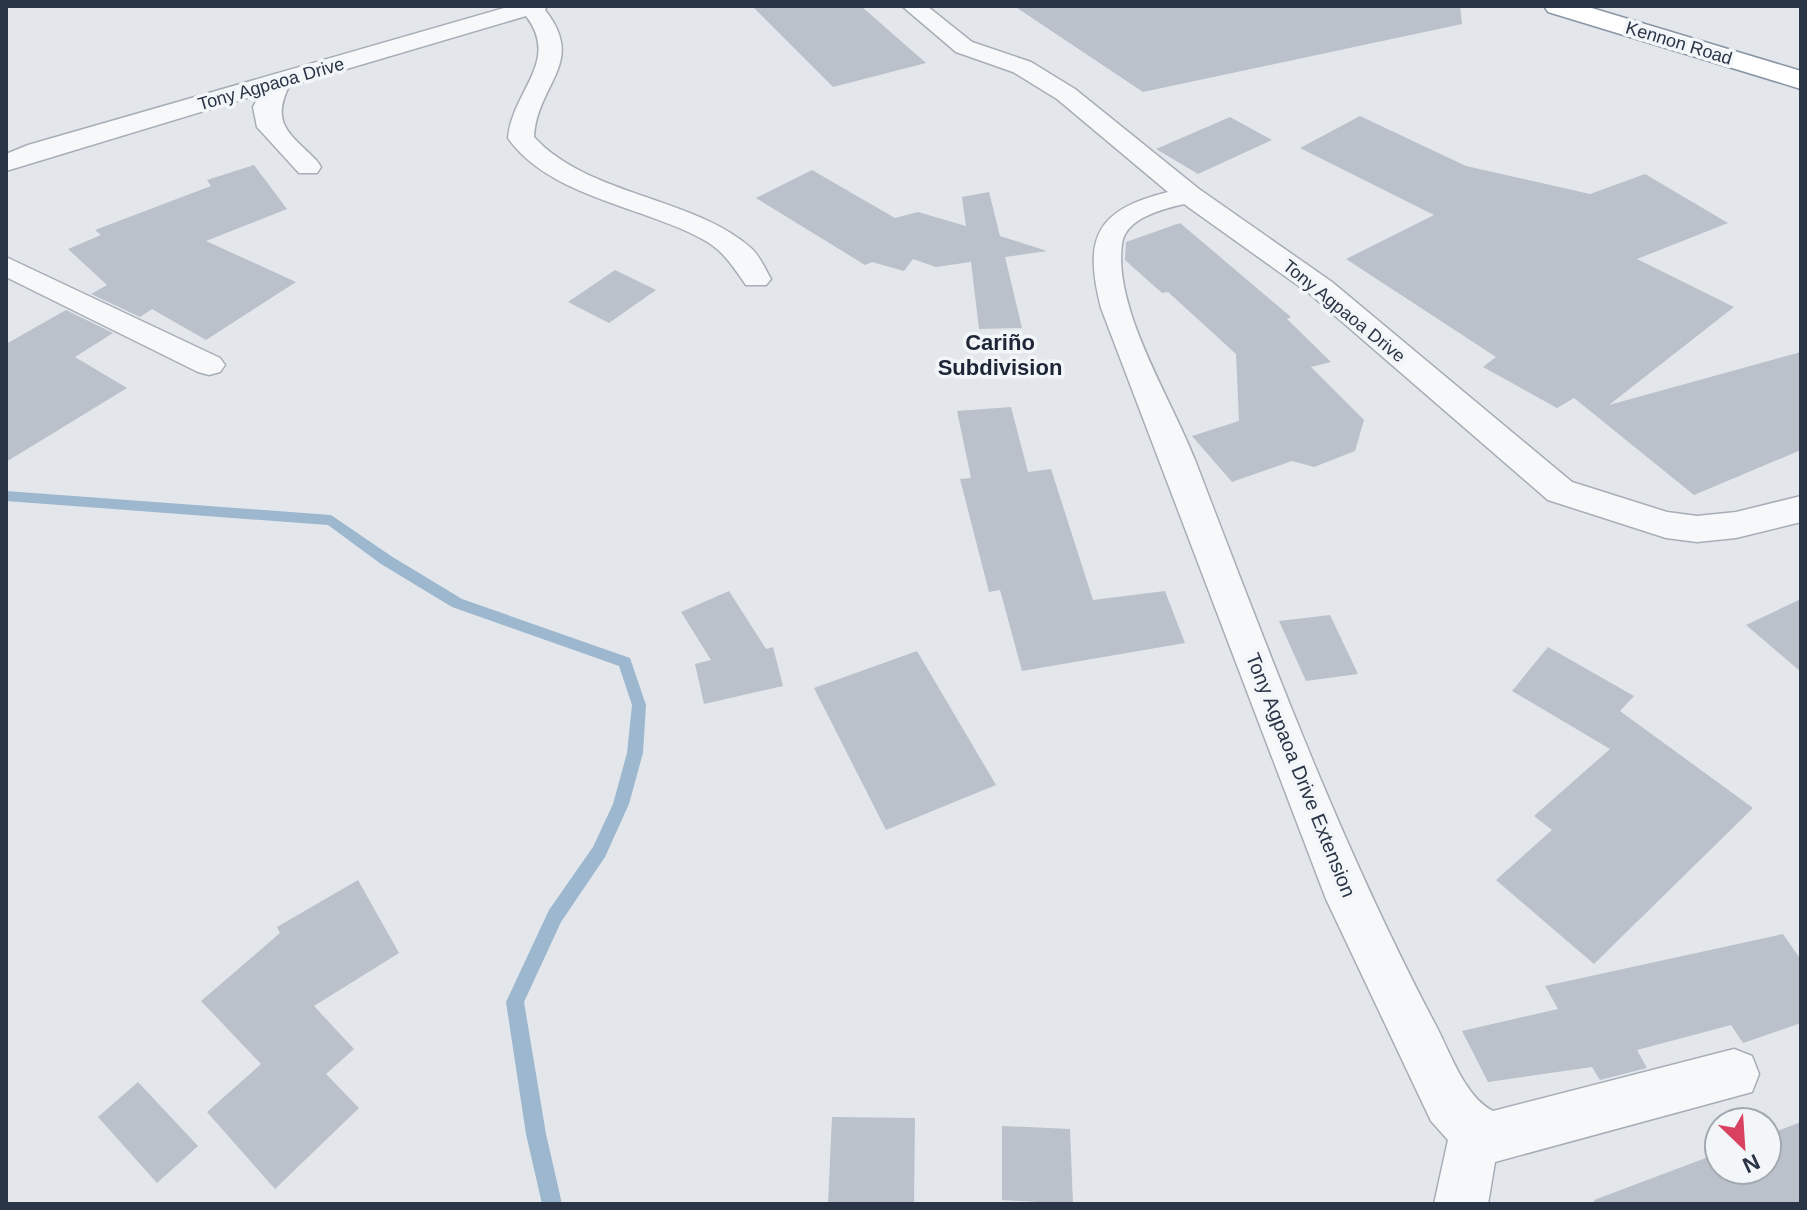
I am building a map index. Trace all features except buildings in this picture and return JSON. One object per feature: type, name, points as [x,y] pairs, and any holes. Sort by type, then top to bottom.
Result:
[{"type":"highway","name":"Kennon Road","points":[[1557,6],[1801,80]]},
{"type":"street","name":"Tony Agpaoa Drive","points":[[913,6],[964,47],[1044,77],[1189,195],[1321,288],[1560,491],[1666,525],[1697,529],[1736,525],[1801,509]]},
{"type":"street","name":"Tony Agpaoa Drive","points":[[6,163],[533,7]]},
{"type":"street","points":[[533,7],[543,20],[551,58],[547,76],[523,113],[521,138],[527,147],[537,156],[620,199],[714,234],[743,256],[756,279]]},
{"type":"street","points":[[278,82],[266,107],[270,127],[308,167]]},
{"type":"street","name":"Tony Agpaoa Drive Extension","points":[[1189,195],[1151,204],[1118,225],[1109,238],[1105,263],[1108,288],[1149,385],[1337,872],[1449,1103],[1475,1133]]},
{"type":"street","points":[[6,266],[209,365]]},
{"type":"street","points":[[1461,1204],[1475,1133],[1493,1137],[1521,1132],[1681,1085],[1734,1074]]},
{"type":"waterway","points":[[6,496],[331,520],[386,560],[457,603],[625,662],[639,705],[635,753],[621,804],[599,852],[555,916],[515,1002],[536,1134],[552,1204]]},
{"type":"district","name":"Cariño Subdivision","points":[[1000,354]]}]
